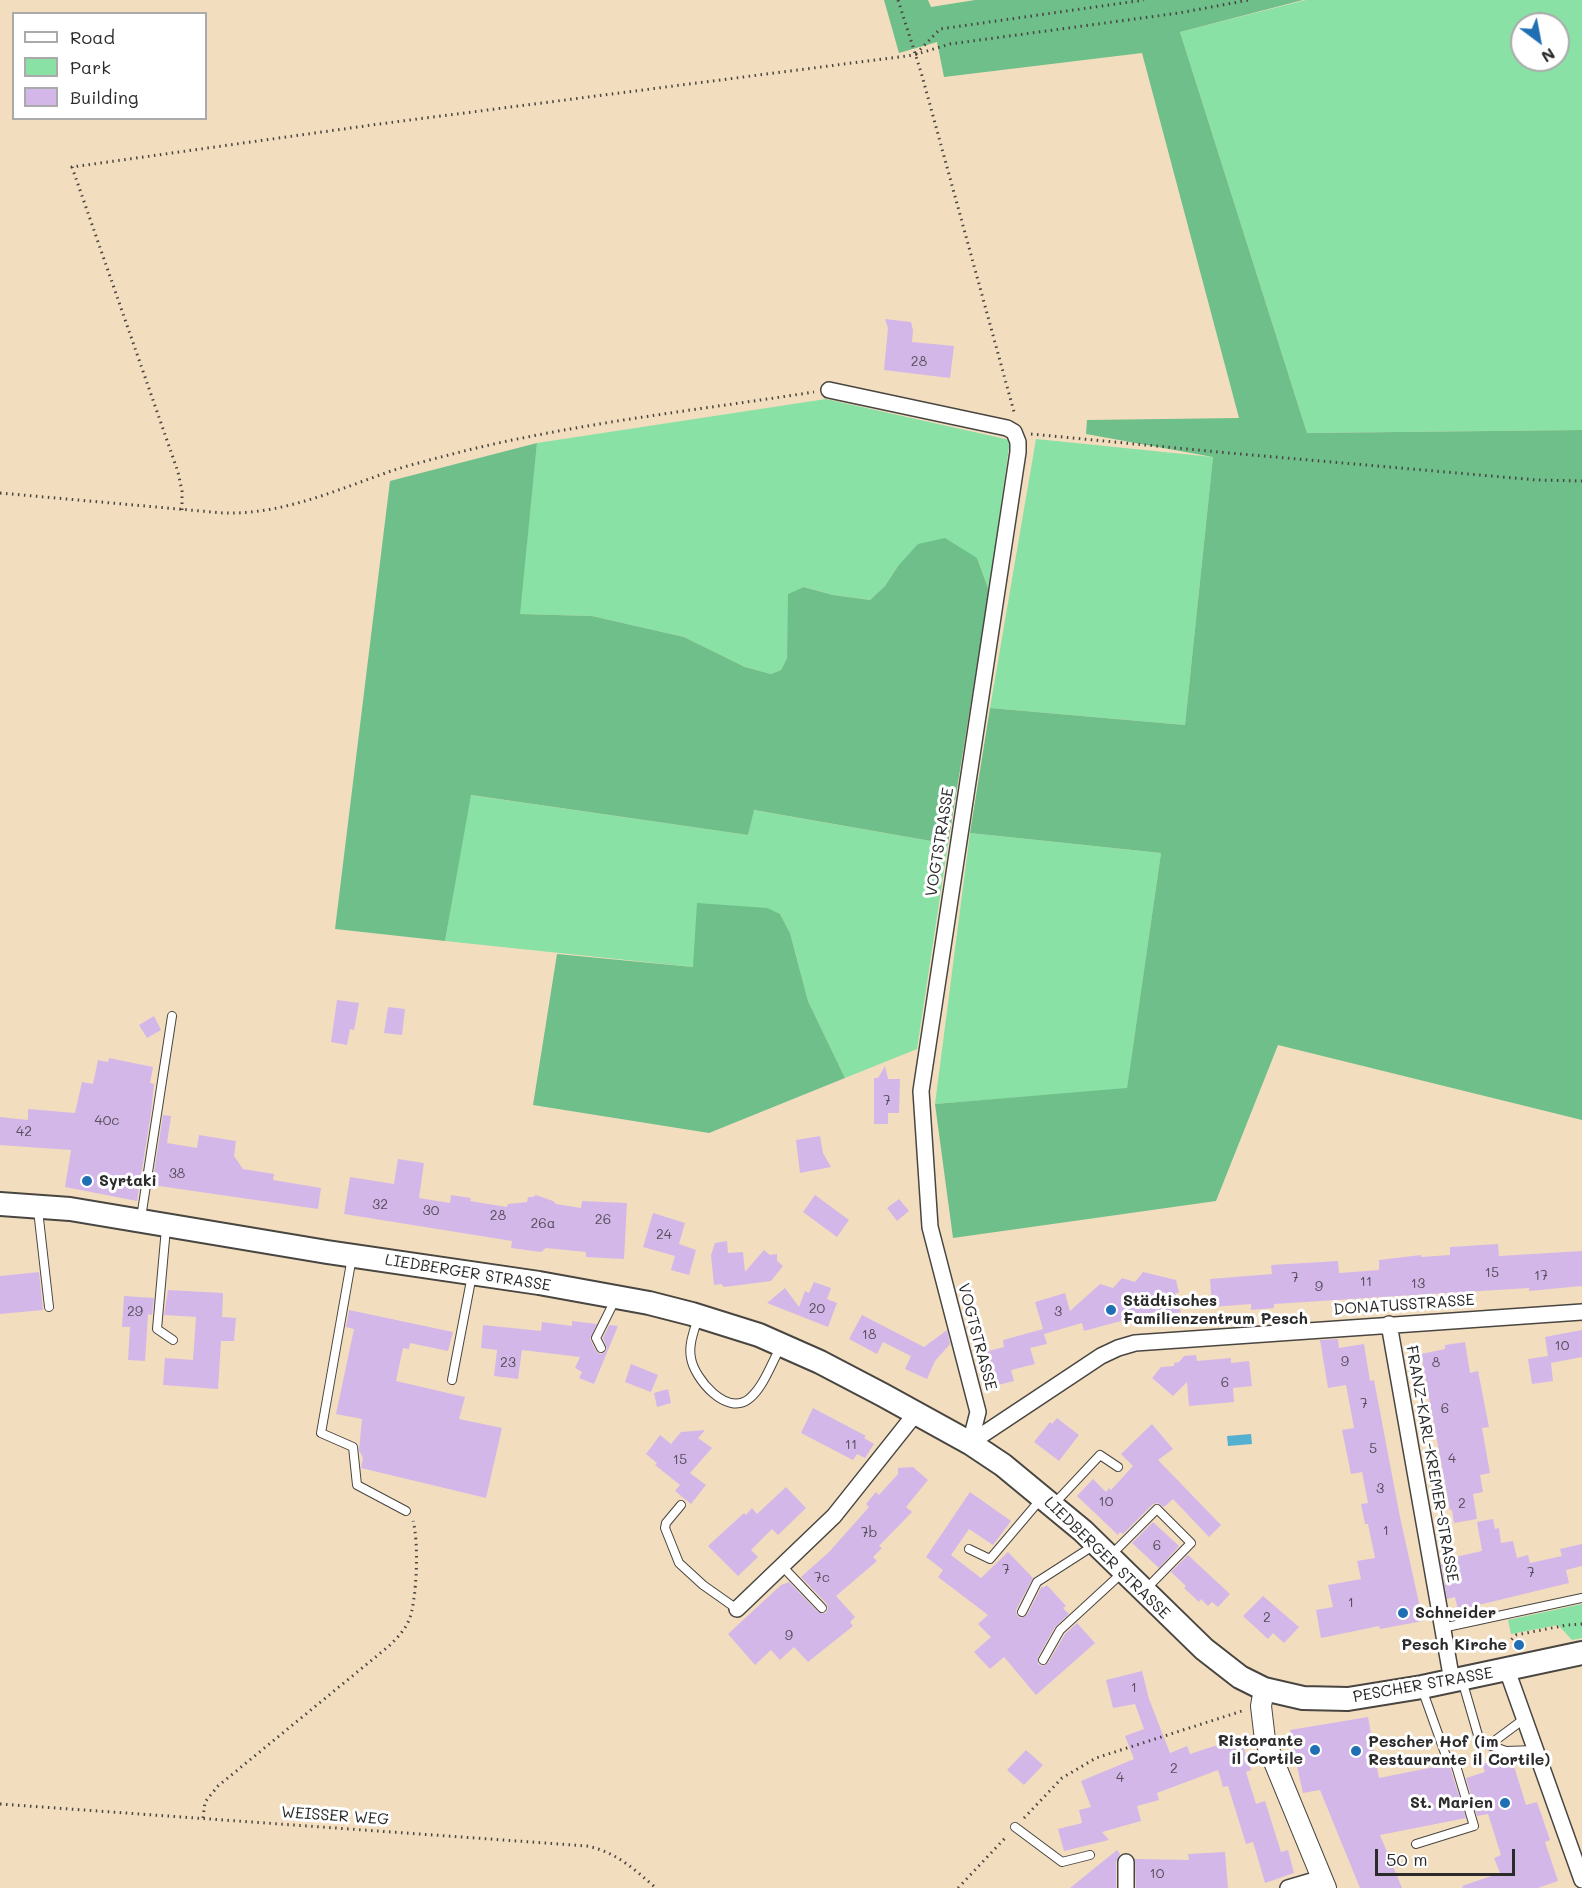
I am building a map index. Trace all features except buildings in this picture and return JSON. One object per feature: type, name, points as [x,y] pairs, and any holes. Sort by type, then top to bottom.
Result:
[{"type":"main road","name":"LIEDBERGER STRASSE","points":[[0,1204],[38,1206],[141,1220],[616,1297],[649,1303],[738,1328],[828,1366],[970,1443],[1003,1465],[1048,1501],[1110,1557],[1213,1657],[1263,1697]]},
{"type":"main road","name":"PESCHER STRASSE","points":[[1263,1697],[1333,1700],[1376,1696],[1582,1653]]},
{"type":"street","points":[[829,390],[1014,432]]},
{"type":"street","name":"VOGTSTRASSE","points":[[970,1443],[978,1412],[930,1227],[921,1091],[1018,452],[1018,442],[1014,432]]},
{"type":"street","name":"DONATUSSTRASSE","points":[[970,1443],[1101,1356],[1124,1346],[1146,1341],[1582,1312]]},
{"type":"street","name":"FRANZ-KARL-KREMER-STRASSE","points":[[1389,1324],[1442,1628],[1457,1680]]},
{"type":"street","points":[[737,1609],[844,1504],[916,1413]]},
{"type":"street","points":[[1502,1671],[1524,1719],[1582,1880]]},
{"type":"street","points":[[1263,1697],[1262,1730],[1269,1752],[1324,1883],[1288,1888]]},
{"type":"street","points":[[1126,1862],[1126,1888]]},
{"type":"lane","points":[[141,1220],[172,1016]]},
{"type":"lane","points":[[38,1206],[49,1307]]},
{"type":"lane","points":[[166,1224],[157,1329],[173,1340]]},
{"type":"lane","points":[[352,1255],[321,1433],[353,1448],[357,1485],[406,1511]]},
{"type":"lane","points":[[452,1380],[472,1273]]},
{"type":"lane","points":[[601,1348],[596,1338],[616,1297]]},
{"type":"lane","points":[[699,1316],[691,1341],[690,1356],[695,1371],[708,1390],[726,1401],[739,1404],[750,1398],[781,1345]]},
{"type":"lane","points":[[969,1549],[990,1559],[1048,1501],[1100,1455],[1118,1467]]},
{"type":"lane","points":[[681,1505],[666,1523],[665,1528],[679,1563],[703,1585],[737,1609]]},
{"type":"lane","points":[[1043,1660],[1060,1630],[1110,1557],[1157,1509],[1191,1543],[1144,1592]]},
{"type":"lane","points":[[1022,1612],[1037,1582],[1110,1557]]},
{"type":"lane","points":[[782,1566],[822,1608]]},
{"type":"lane","points":[[1442,1628],[1582,1598]]},
{"type":"lane","points":[[1457,1680],[1480,1742],[1506,1751],[1535,1749]]},
{"type":"lane","points":[[1416,1844],[1474,1826],[1454,1759],[1446,1755],[1422,1687]]},
{"type":"lane","points":[[1489,1745],[1524,1719]]},
{"type":"lane","points":[[1015,1827],[1062,1862],[1090,1856]]},
{"type":"path","points":[[898,0],[1014,410],[1014,432],[1537,480],[1582,481]]},
{"type":"path","points":[[914,55],[940,29],[1144,0]]},
{"type":"path","points":[[182,510],[182,491],[178,472],[72,167],[426,118],[914,55],[950,44],[1179,13],[1250,0]]},
{"type":"path","points":[[0,493],[232,514],[260,512],[289,505],[419,463],[488,445],[538,435],[829,390]]},
{"type":"path","points":[[203,1818],[205,1802],[211,1793],[389,1646],[404,1629],[414,1600],[417,1536],[414,1522],[406,1511]]},
{"type":"path","points":[[1502,1671],[1493,1656],[1516,1635],[1582,1624]]},
{"type":"path","points":[[958,1888],[1062,1778],[1096,1758],[1263,1697]]},
{"type":"path","name":"WEISSER WEG","points":[[0,1804],[587,1846],[616,1855],[656,1888]]},
{"type":"green space","points":[[884,0],[928,0],[931,7],[975,0],[1303,0],[1180,32],[1307,433],[1582,430],[1582,1120],[1278,1045],[1216,1201],[953,1238],[935,1104],[1127,1088],[1161,853],[970,833],[990,708],[1185,725],[1213,457],[1086,434],[1087,420],[1239,418],[1142,53],[944,77],[937,42],[899,53]]},
{"type":"green space","points":[[1306,0],[1582,0],[1582,430],[1307,433],[1180,32]]},
{"type":"green space","points":[[826,399],[1010,440],[989,591],[977,558],[898,566],[885,586],[870,600],[833,595],[805,587],[789,594],[787,658],[781,670],[771,674],[745,667],[684,637],[592,616],[519,614],[537,443]]},
{"type":"green space","points":[[1036,439],[1213,457],[1185,725],[990,708]]},
{"type":"green space","points":[[537,443],[520,614],[592,616],[684,637],[745,667],[771,674],[781,670],[787,658],[788,594],[804,587],[833,595],[870,600],[885,586],[898,566],[918,544],[945,538],[977,558],[989,591],[948,844],[754,810],[748,835],[471,795],[445,941],[335,929],[390,481]]},
{"type":"green space","points":[[470,795],[748,835],[753,810],[948,844],[917,1049],[845,1078],[808,1001],[790,933],[780,914],[693,967],[445,941]]},
{"type":"green space","points":[[970,833],[1161,853],[1127,1089],[935,1104]]},
{"type":"green space","points":[[697,903],[767,908],[780,914],[790,933],[808,1001],[845,1078],[709,1133],[533,1105],[557,954],[693,967]]},
{"type":"green space","points":[[1582,1604],[1582,1638],[1572,1640],[1558,1625],[1511,1634],[1508,1620]]},
{"type":"water","points":[[1251,1434],[1252,1444],[1228,1446],[1227,1436]]},
{"type":"place","name":"Syrtaki","points":[[87,1181]]},
{"type":"place","name":"Städtisches Familienzentrum Pesch","points":[[1111,1310]]},
{"type":"place","name":"Schneider","points":[[1403,1613]]},
{"type":"place","name":"Pesch Kirche","points":[[1519,1645]]},
{"type":"place","name":"Ristorante il Cortile","points":[[1315,1750]]},
{"type":"place","name":"Pescher Hof (im Restaurante il Cortile)","points":[[1356,1751]]},
{"type":"place","name":"St. Marien","points":[[1505,1803]]}]
